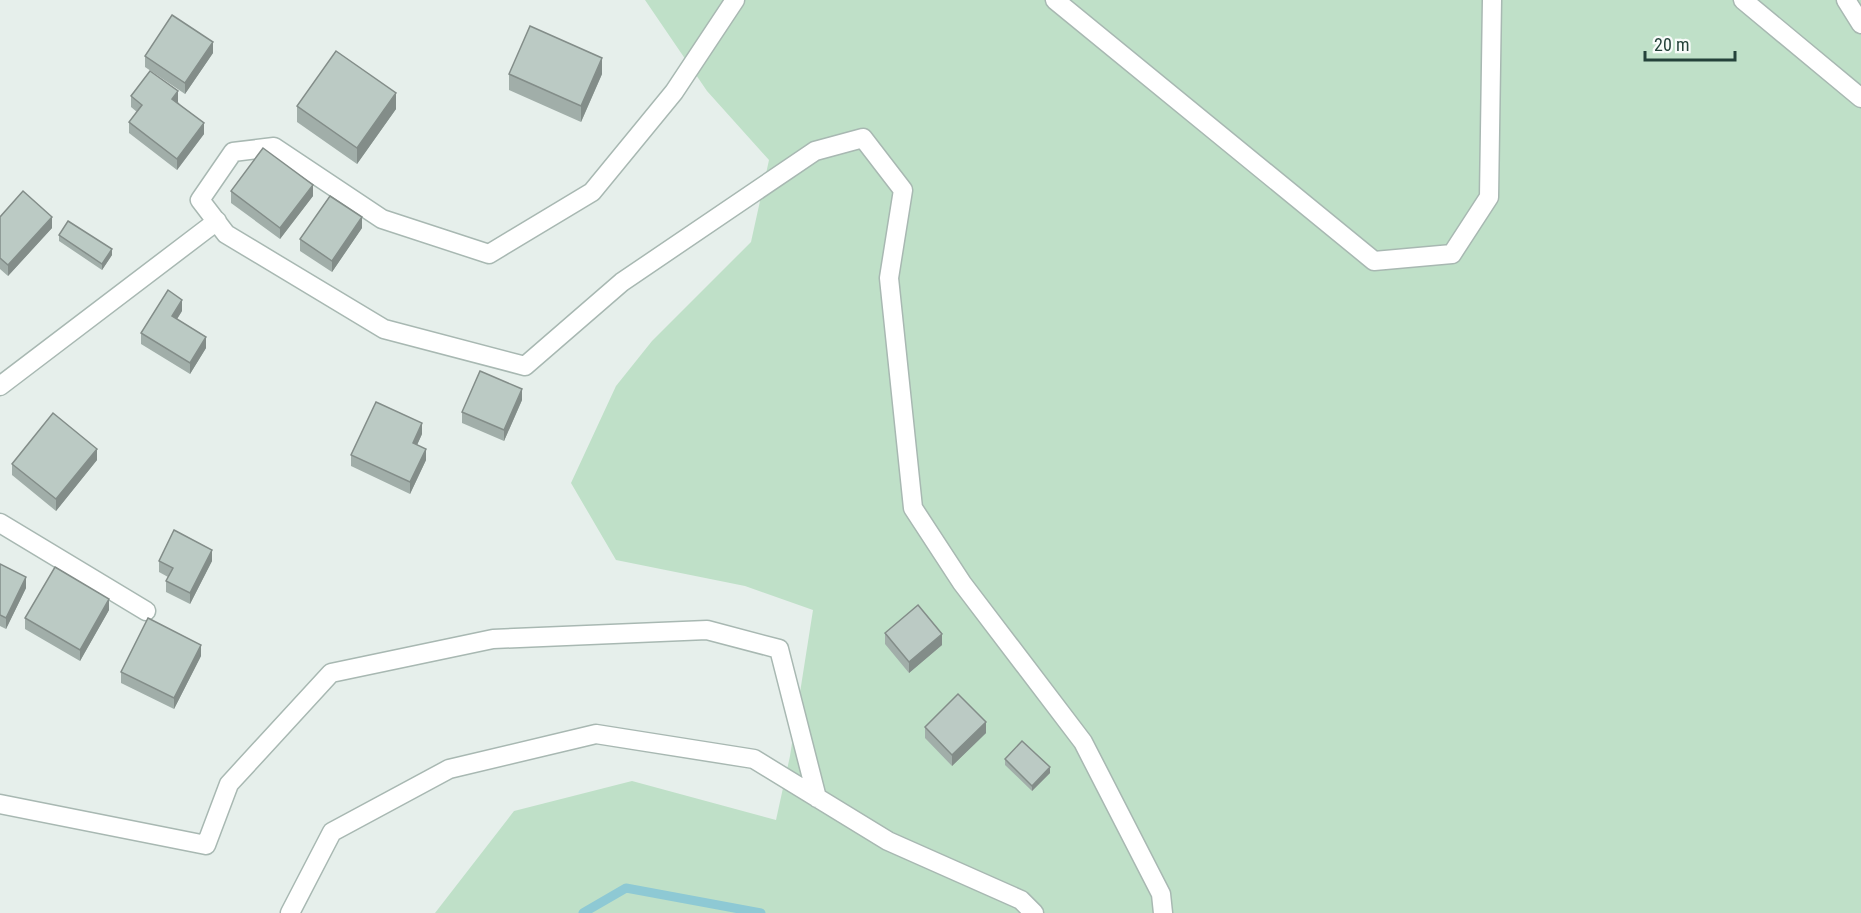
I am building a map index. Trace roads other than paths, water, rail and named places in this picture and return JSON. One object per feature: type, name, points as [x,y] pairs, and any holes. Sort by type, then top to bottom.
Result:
[{"type":"street","points":[[735,0],[674,92],[592,192],[489,254],[382,219],[274,147],[233,152],[200,200],[226,234],[384,328],[525,366],[622,282],[815,151],[863,138],[903,190],[889,278],[913,508],[962,583],[1083,742],[1161,894],[1163,913]]},
{"type":"street","points":[[1055,0],[1374,261],[1452,254],[1489,197],[1492,0]]},
{"type":"street","points":[[1743,0],[1861,98]]},
{"type":"street","points":[[1846,0],[1861,24]]},
{"type":"street","points":[[0,387],[217,221]]},
{"type":"street","points":[[0,523],[146,611]]},
{"type":"street","points":[[0,804],[206,845],[229,784],[331,673],[493,639],[707,630],[779,649],[817,798]]},
{"type":"street","points":[[290,913],[332,832],[449,769],[596,734],[754,759],[888,841],[1021,900],[1034,913]]},
{"type":"waterway","points":[[583,913],[626,888],[761,913]]}]
